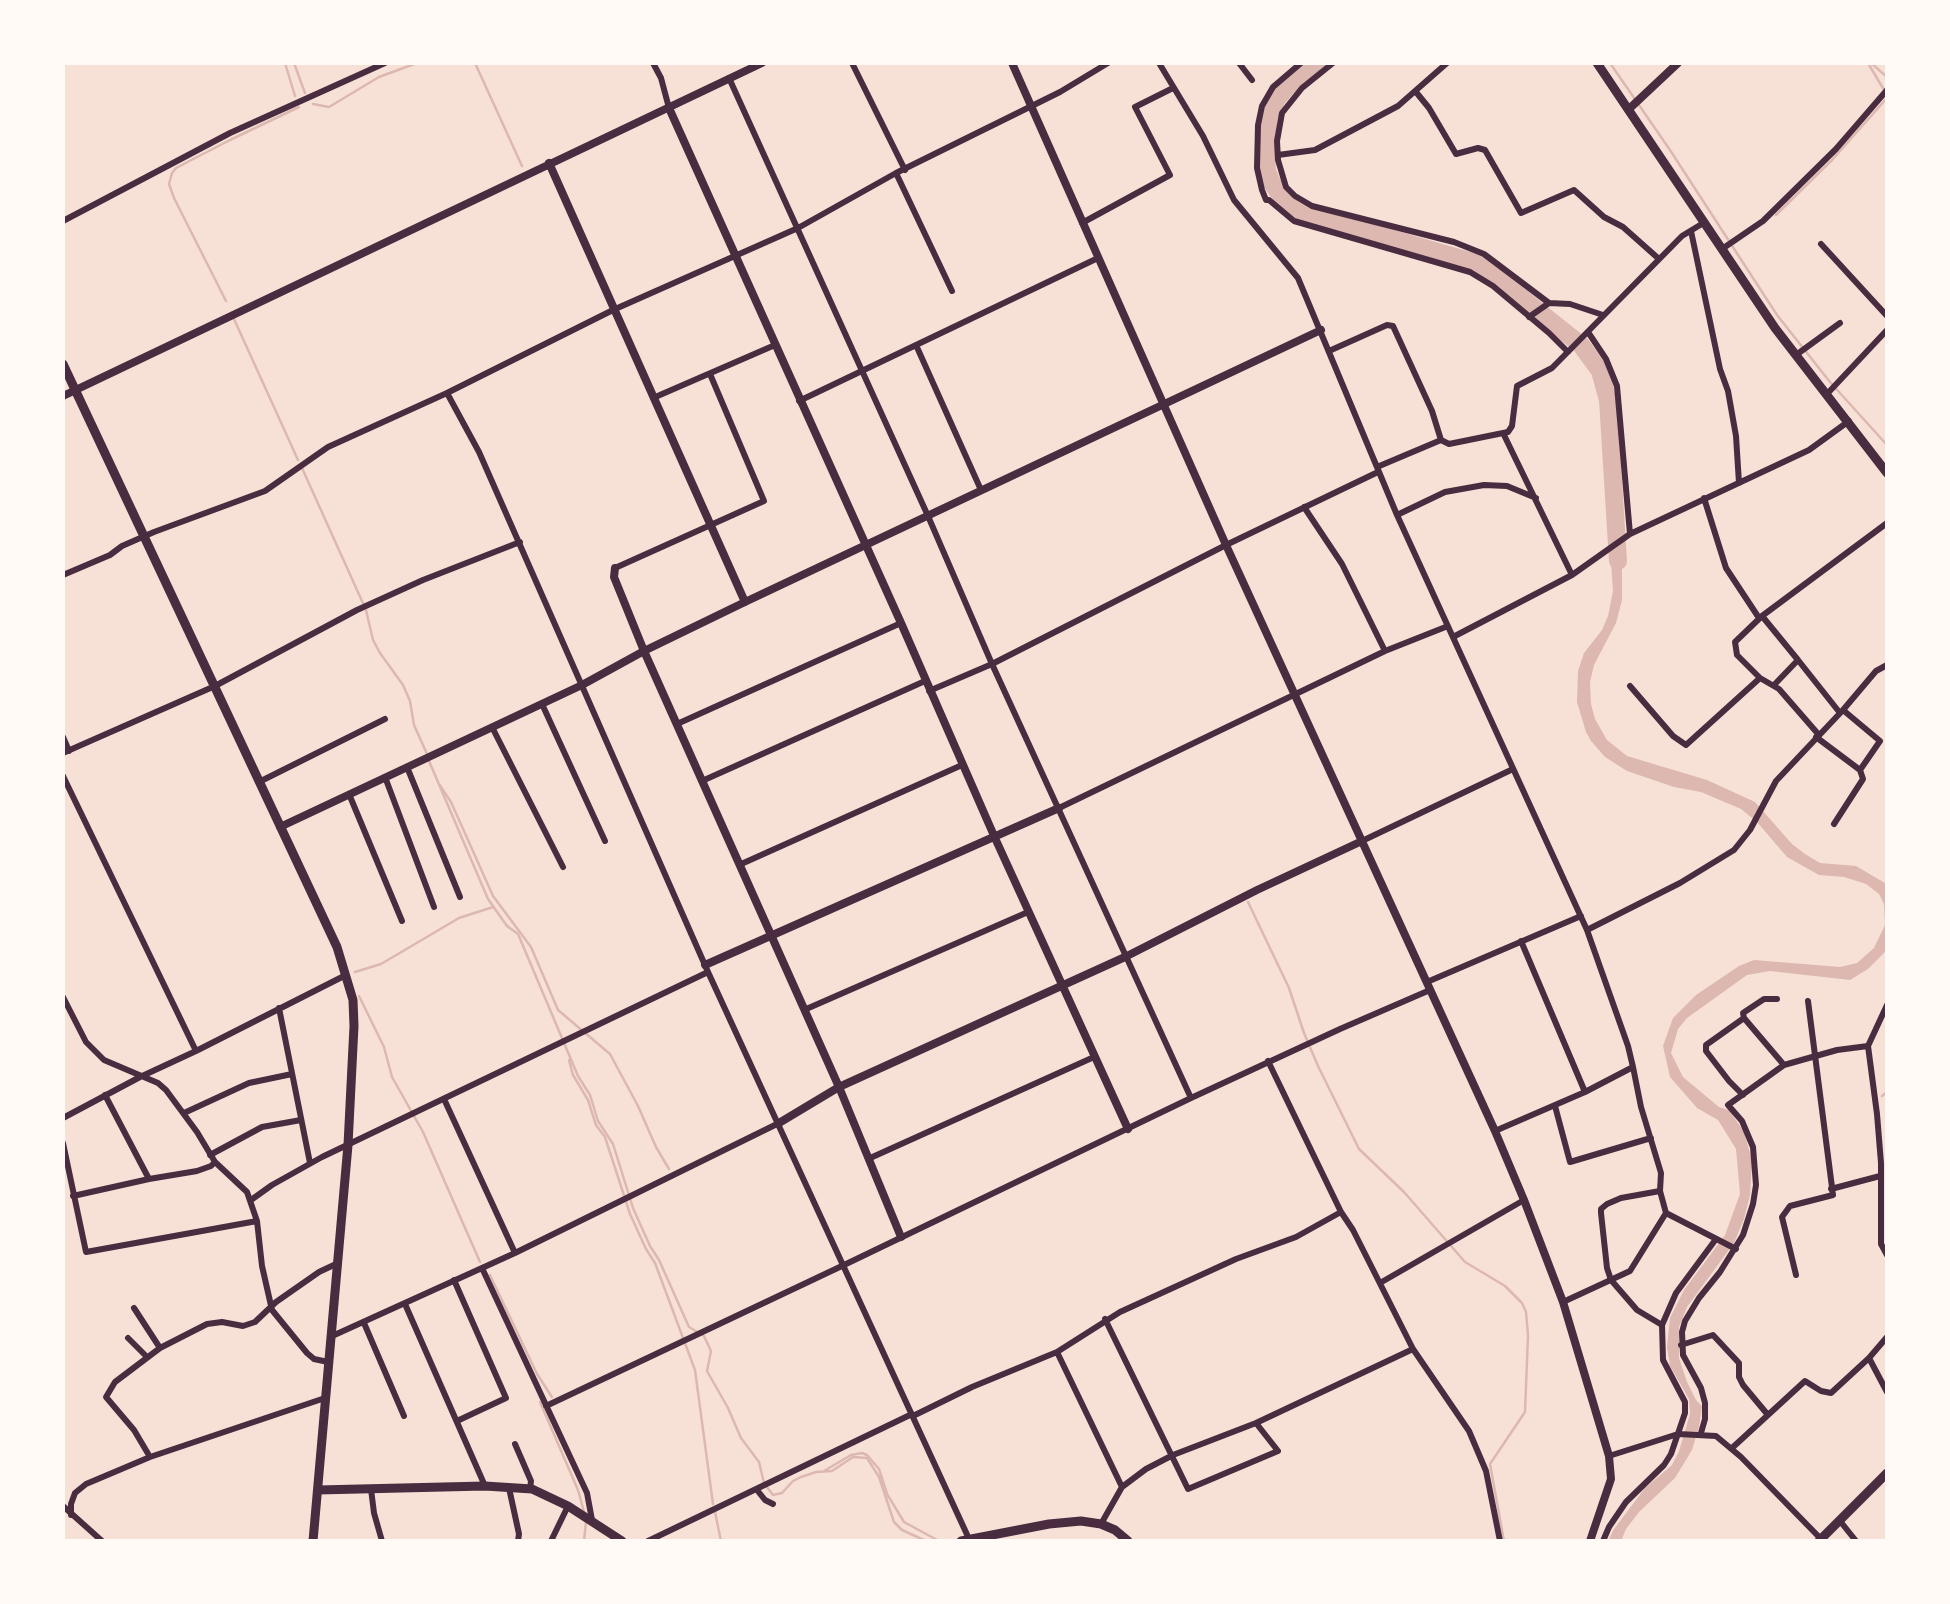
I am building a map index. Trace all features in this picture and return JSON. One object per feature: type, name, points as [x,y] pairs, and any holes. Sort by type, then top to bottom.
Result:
[{"type":"main road","points":[[1597,63],[1634,104],[1752,295],[1887,473]]},
{"type":"main road","points":[[63,364],[337,947],[353,1000],[348,1145],[313,1541]]},
{"type":"main road","points":[[1820,1540],[1887,1473]]},
{"type":"main road","points":[[318,1490],[485,1486],[530,1489],[568,1506],[622,1541]]},
{"type":"main road","points":[[967,1541],[1049,1524],[1081,1521],[1101,1524],[1115,1530],[1128,1541]]},
{"type":"street","points":[[63,221],[230,133],[385,63]]},
{"type":"street","points":[[653,63],[661,78],[668,108],[734,257],[1128,1129]]},
{"type":"street","points":[[63,396],[762,63]]},
{"type":"street","points":[[852,63],[905,170]]},
{"type":"street","points":[[1012,63],[1226,545],[1495,1131],[1524,1200],[1563,1302],[1609,1456],[1611,1479],[1590,1541]]},
{"type":"street","points":[[63,575],[110,555],[120,547],[143,537],[265,491],[328,447],[447,393],[613,310],[798,228],[896,173],[1060,92],[1108,63]]},
{"type":"street","points":[[1159,63],[1203,136],[1234,200],[1298,278],[1397,515],[1587,929],[1629,1046],[1641,1107],[1661,1173],[1660,1191],[1666,1213],[1630,1271],[1563,1302]]},
{"type":"street","points":[[1239,63],[1252,80]]},
{"type":"street","points":[[1301,63],[1273,87],[1260,116],[1257,168],[1266,200],[1294,221],[1470,272],[1493,286],[1569,350]]},
{"type":"street","points":[[1333,63],[1302,88],[1282,113],[1278,155],[1280,175],[1286,187],[1312,206],[1454,242],[1484,254],[1548,304]]},
{"type":"street","points":[[1278,155],[1304,152],[1325,145],[1398,106],[1447,63]]},
{"type":"street","points":[[1634,104],[1678,63]]},
{"type":"street","points":[[729,78],[928,516],[992,664],[1191,1098]]},
{"type":"street","points":[[1082,223],[1170,175],[1135,107],[1173,88]]},
{"type":"street","points":[[1722,248],[1763,221],[1836,149],[1887,90]]},
{"type":"street","points":[[1416,92],[1457,154],[1478,148],[1485,150],[1521,213],[1574,190],[1604,217],[1623,227],[1659,260]]},
{"type":"street","points":[[549,163],[745,602]]},
{"type":"street","points":[[896,173],[952,291]]},
{"type":"street","points":[[1329,351],[1387,325],[1393,326],[1444,443],[1504,435],[1511,426],[1517,386],[1552,368],[1682,236],[1705,222]]},
{"type":"street","points":[[1691,231],[1720,369],[1728,391],[1736,436],[1739,483]]},
{"type":"street","points":[[1821,244],[1887,316]]},
{"type":"street","points":[[799,401],[1098,258]]},
{"type":"street","points":[[1530,316],[1548,304],[1570,304],[1603,316]]},
{"type":"street","points":[[1796,355],[1840,323]]},
{"type":"street","points":[[280,827],[582,685],[745,602],[1321,330]]},
{"type":"street","points":[[1827,394],[1887,330]]},
{"type":"street","points":[[1586,334],[1606,359],[1617,386],[1627,535]]},
{"type":"street","points":[[653,398],[775,345]]},
{"type":"street","points":[[916,345],[981,490]]},
{"type":"street","points":[[710,374],[764,501],[615,568],[614,577],[839,1087],[901,1237]]},
{"type":"street","points":[[447,393],[479,452],[520,542],[707,969],[913,1415],[967,1541]]},
{"type":"street","points":[[1453,636],[1572,575],[1627,535],[1809,450],[1849,421]]},
{"type":"street","points":[[1504,435],[1572,575]]},
{"type":"street","points":[[929,691],[992,664],[1441,440]]},
{"type":"street","points":[[1397,515],[1445,492],[1484,485],[1507,486],[1536,498]]},
{"type":"street","points":[[1704,498],[1727,568],[1761,617],[1841,712],[1881,741],[1860,770]]},
{"type":"street","points":[[1304,507],[1342,564],[1385,651]]},
{"type":"street","points":[[1835,824],[1863,779],[1860,770],[1818,736],[1774,685],[1759,678],[1737,655],[1734,645],[1737,638],[1761,617],[1887,523]]},
{"type":"street","points":[[63,737],[66,752],[215,686],[357,609],[520,542]]},
{"type":"street","points":[[677,724],[901,623]]},
{"type":"street","points":[[251,1200],[310,1163],[771,937],[995,838],[1385,651],[1448,626]]},
{"type":"street","points":[[1774,685],[1798,660]]},
{"type":"street","points":[[1587,929],[1680,883],[1734,850],[1745,838],[1776,780],[1876,671],[1887,665]]},
{"type":"street","points":[[1630,686],[1673,736],[1686,745],[1759,678]]},
{"type":"street","points":[[702,781],[925,681]]},
{"type":"street","points":[[542,704],[605,841]]},
{"type":"street","points":[[259,782],[386,719]]},
{"type":"street","points":[[492,727],[563,867]]},
{"type":"street","points":[[739,865],[962,765]]},
{"type":"street","points":[[407,767],[460,897]]},
{"type":"street","points":[[330,1337],[516,1253],[779,1123],[839,1087],[1062,987],[1257,890],[1513,769]]},
{"type":"street","points":[[63,776],[196,1051]]},
{"type":"street","points":[[385,777],[434,907]]},
{"type":"street","points":[[349,794],[402,921]]},
{"type":"street","points":[[804,1010],[1028,912]]},
{"type":"street","points":[[546,1406],[1521,941],[1581,916]]},
{"type":"street","points":[[1521,941],[1585,1092]]},
{"type":"street","points":[[63,1118],[346,975]]},
{"type":"street","points":[[63,997],[86,1042],[104,1060],[158,1083],[166,1090],[215,1162],[239,1183],[251,1200],[257,1222],[262,1266],[271,1306],[307,1353],[314,1359],[328,1362]]},
{"type":"street","points":[[1777,999],[1764,999],[1743,1013],[1744,1018],[1784,1065]]},
{"type":"street","points":[[1796,1275],[1783,1217],[1790,1206],[1833,1195],[1808,1002]]},
{"type":"street","points":[[1887,1005],[1868,1046],[1877,1114],[1881,1244],[1887,1255]]},
{"type":"street","points":[[279,1008],[310,1163]]},
{"type":"street","points":[[1743,1095],[1706,1051],[1706,1045],[1744,1018]]},
{"type":"street","points":[[1701,1433],[1705,1419],[1705,1403],[1701,1388],[1687,1364],[1681,1345],[1682,1332],[1691,1311],[1735,1249],[1748,1222],[1756,1185],[1753,1147],[1742,1121],[1728,1105],[1784,1065],[1837,1050],[1868,1046]]},
{"type":"street","points":[[868,1159],[1094,1057]]},
{"type":"street","points":[[1268,1062],[1341,1212],[1353,1230],[1413,1349],[1469,1431],[1482,1459],[1500,1541]]},
{"type":"street","points":[[1495,1131],[1555,1106],[1633,1067]]},
{"type":"street","points":[[184,1113],[249,1083],[292,1074]]},
{"type":"street","points":[[105,1095],[149,1179]]},
{"type":"street","points":[[444,1098],[516,1253]]},
{"type":"street","points":[[1555,1106],[1570,1162],[1651,1138]]},
{"type":"street","points":[[210,1155],[262,1127],[301,1120]]},
{"type":"street","points":[[63,1143],[86,1252],[257,1222]]},
{"type":"street","points":[[73,1196],[197,1171],[215,1162]]},
{"type":"street","points":[[1831,1189],[1880,1176]]},
{"type":"street","points":[[1660,1191],[1621,1198],[1601,1209],[1607,1268],[1611,1280],[1637,1310],[1662,1325]]},
{"type":"street","points":[[1380,1283],[1524,1200]]},
{"type":"street","points":[[648,1541],[972,1387],[1057,1352],[1105,1319],[1236,1259],[1296,1237],[1341,1212]]},
{"type":"street","points":[[1666,1213],[1735,1249]]},
{"type":"street","points":[[1603,1541],[1626,1502],[1664,1465],[1671,1454],[1685,1413],[1685,1402],[1663,1360],[1662,1325],[1676,1293],[1716,1239]]},
{"type":"street","points":[[150,1457],[134,1430],[106,1396],[115,1382],[160,1348],[207,1324],[222,1322],[248,1325],[318,1272],[337,1264]]},
{"type":"street","points":[[482,1268],[587,1493],[592,1520]]},
{"type":"street","points":[[454,1280],[506,1398],[457,1420]]},
{"type":"street","points":[[405,1304],[485,1486]]},
{"type":"street","points":[[134,1308],[160,1348]]},
{"type":"street","points":[[1105,1319],[1188,1489],[1278,1451],[1256,1423]]},
{"type":"street","points":[[364,1323],[404,1416]]},
{"type":"street","points":[[1681,1345],[1713,1335],[1739,1363],[1738,1377],[1768,1415]]},
{"type":"street","points":[[1732,1448],[1805,1381],[1830,1393],[1869,1358],[1887,1337]]},
{"type":"street","points":[[128,1338],[147,1357]]},
{"type":"street","points":[[1101,1524],[1122,1487],[1146,1469],[1173,1455],[1256,1423],[1413,1349]]},
{"type":"street","points":[[1057,1352],[1122,1487]]},
{"type":"street","points":[[1869,1358],[1887,1392]]},
{"type":"street","points":[[71,1515],[75,1493],[86,1484],[150,1457],[325,1398]]},
{"type":"street","points":[[1609,1456],[1678,1434],[1701,1433],[1716,1436],[1732,1448],[1820,1540]]},
{"type":"street","points":[[515,1444],[531,1481],[530,1489]]},
{"type":"street","points":[[509,1488],[519,1534],[518,1541]]},
{"type":"street","points":[[370,1489],[382,1541]]},
{"type":"street","points":[[757,1490],[765,1500],[773,1504]]},
{"type":"street","points":[[63,1506],[102,1541]]},
{"type":"street","points":[[551,1541],[568,1506]]},
{"type":"street","points":[[1840,1521],[1856,1541]]},
{"type":"shaded area","points":[[1622,540],[1622,600],[1616,623],[1594,665],[1590,682],[1595,719],[1607,740],[1627,756],[1707,780],[1755,802],[1792,844],[1805,854],[1820,863],[1856,866],[1885,883],[1887,950],[1868,969],[1850,980],[1770,971],[1747,975],[1687,1018],[1678,1029],[1671,1053],[1683,1077],[1719,1107],[1729,1110],[1744,1132],[1752,1160],[1750,1195],[1734,1243],[1687,1307],[1679,1327],[1679,1358],[1687,1382],[1702,1406],[1692,1450],[1675,1478],[1639,1512],[1621,1541],[1608,1541],[1645,1488],[1672,1465],[1679,1451],[1690,1414],[1689,1399],[1670,1366],[1667,1347],[1670,1318],[1684,1290],[1725,1235],[1740,1194],[1736,1149],[1718,1120],[1697,1108],[1670,1077],[1663,1046],[1673,1018],[1696,995],[1739,966],[1754,960],[1840,967],[1857,963],[1874,948],[1885,925],[1884,904],[1879,894],[1866,884],[1844,877],[1819,875],[1787,857],[1757,822],[1741,809],[1701,792],[1674,787],[1627,771],[1605,757],[1591,741],[1577,702],[1578,671],[1584,653],[1602,630],[1608,616],[1613,591],[1610,548]]},
{"type":"waterway","points":[[285,63],[295,96]]},
{"type":"waterway","points":[[294,63],[305,93]]},
{"type":"waterway","points":[[313,104],[329,107],[379,77],[417,63]]},
{"type":"waterway","points":[[475,63],[522,166]]},
{"type":"waterway","points":[[1319,63],[1287,87],[1277,99],[1269,116],[1267,171],[1272,183],[1285,202],[1296,211],[1479,264],[1581,345],[1600,371],[1608,400],[1618,561]]},
{"type":"waterway","points":[[1610,63],[1777,315],[1830,382],[1887,445]]},
{"type":"waterway","points":[[1868,63],[1884,90]]},
{"type":"waterway","points":[[1871,63],[1887,77]]},
{"type":"waterway","points":[[1776,215],[1832,160],[1887,98]]},
{"type":"waterway","points":[[226,301],[174,198],[169,184],[172,173],[176,168],[299,107]]},
{"type":"waterway","points":[[234,319],[298,460]]},
{"type":"waterway","points":[[302,468],[366,610],[373,640],[403,685],[410,701],[414,725],[427,754]]},
{"type":"waterway","points":[[429,761],[488,899],[507,926],[518,934],[578,1076],[590,1095],[598,1121],[613,1144],[633,1208],[650,1246],[689,1327],[704,1336],[711,1351],[707,1371],[741,1438],[759,1462],[764,1483],[773,1495],[782,1493],[801,1477],[832,1471],[853,1457],[867,1458],[879,1477],[894,1522],[902,1530],[926,1541]]},
{"type":"waterway","points":[[439,784],[451,802],[493,896],[531,947],[558,1010],[610,1054],[669,1169]]},
{"type":"waterway","points":[[1248,902],[1289,988],[1318,1066],[1359,1149],[1404,1192],[1465,1262],[1505,1286],[1522,1303],[1526,1312],[1528,1335],[1525,1412],[1490,1464],[1504,1541]]},
{"type":"waterway","points":[[355,972],[381,964],[459,918],[493,907]]},
{"type":"waterway","points":[[359,996],[384,1047],[392,1077],[423,1132],[480,1262]]},
{"type":"waterway","points":[[569,1060],[573,1075],[588,1100],[596,1125],[605,1137],[630,1214],[655,1263],[695,1370],[713,1504]]},
{"type":"waterway","points":[[1882,1096],[1887,1092]]},
{"type":"waterway","points":[[490,1275],[537,1374],[552,1397]]},
{"type":"waterway","points":[[540,1402],[578,1490],[584,1512]]},
{"type":"waterway","points":[[824,1471],[851,1455],[867,1455],[879,1469],[887,1494],[904,1522],[939,1541]]},
{"type":"waterway","points":[[715,1512],[721,1541]]},
{"type":"waterway","points":[[584,1541],[586,1522]]}]
